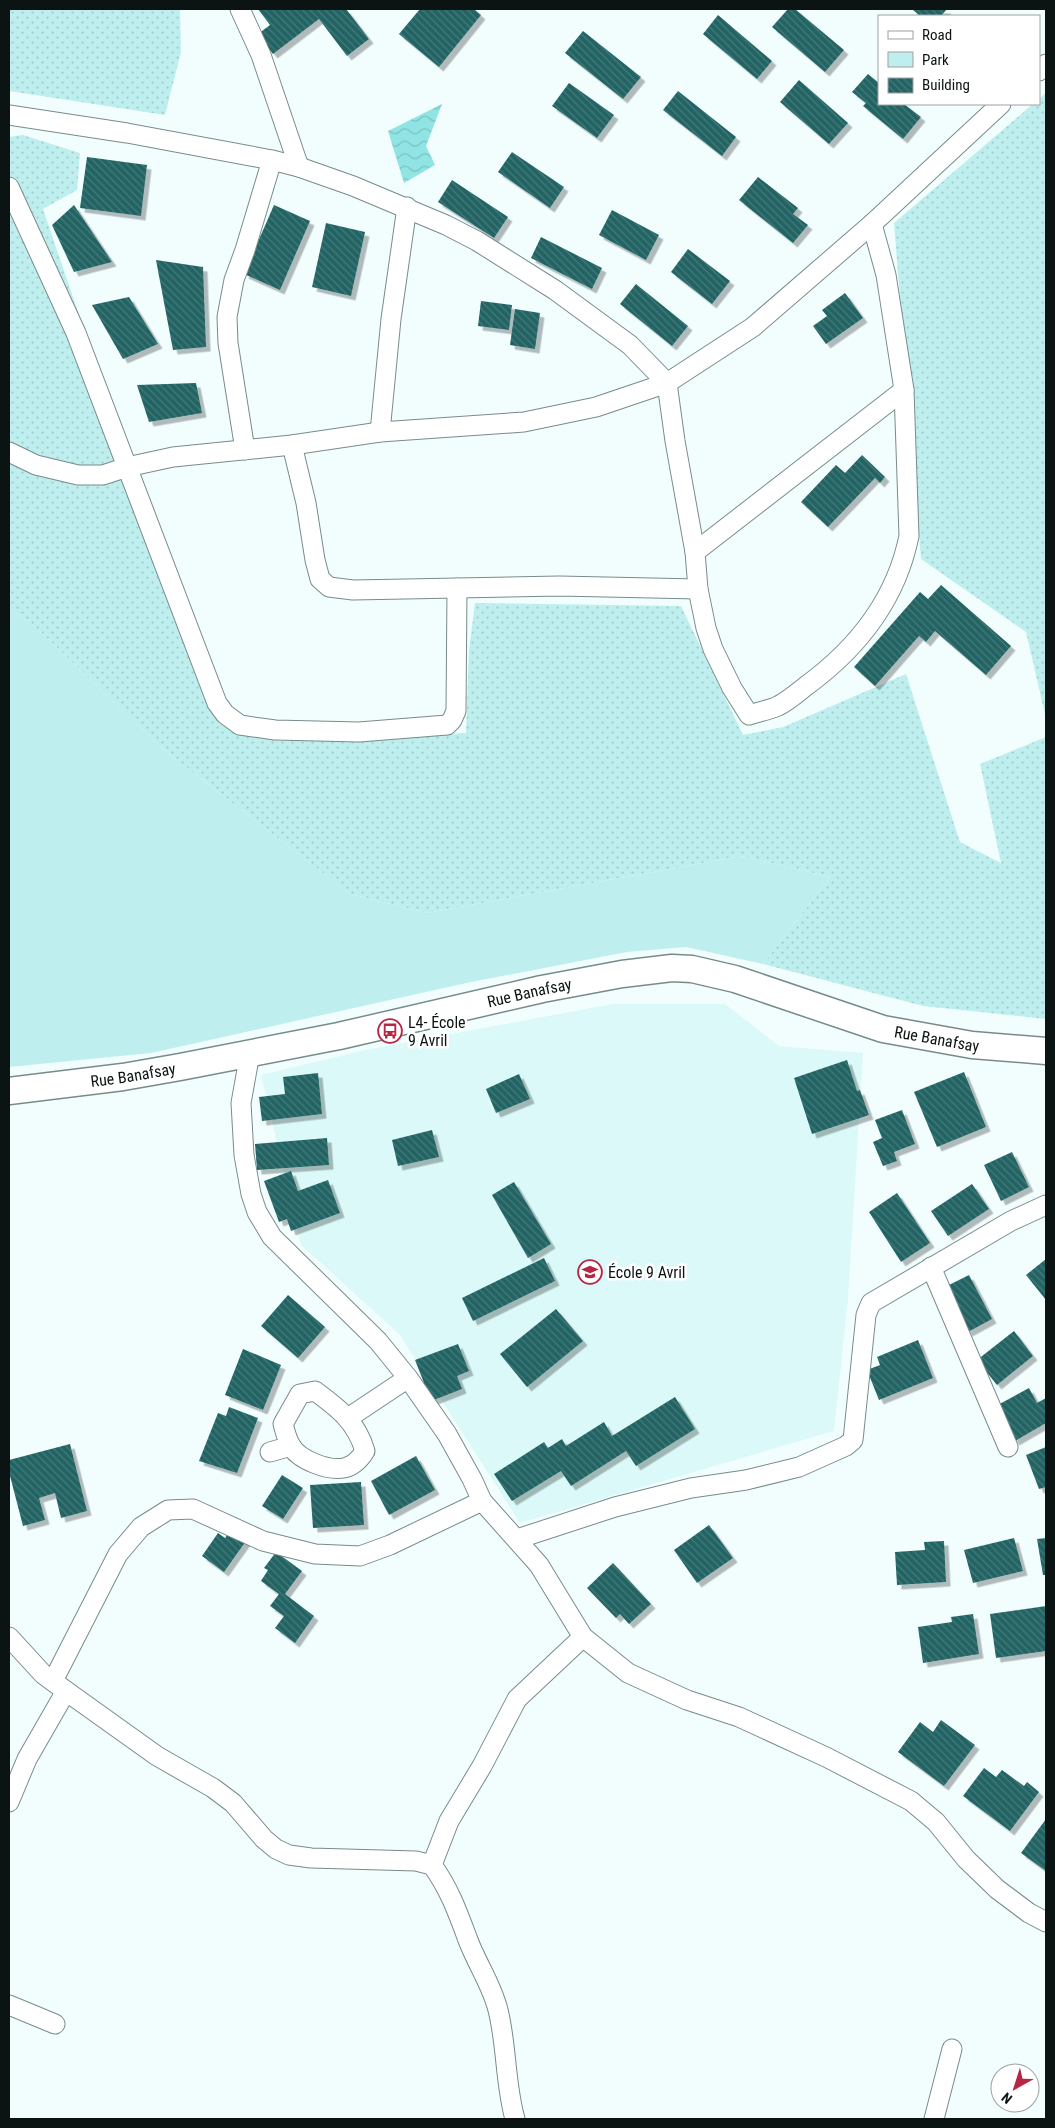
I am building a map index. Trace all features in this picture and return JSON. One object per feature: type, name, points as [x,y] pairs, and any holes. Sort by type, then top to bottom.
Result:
[{"type":"main road","name":"Rue Banafsay","points":[[9,1091],[123,1077],[339,1036],[622,974],[672,968],[692,969],[736,980],[883,1029],[972,1045],[1046,1051]]},
{"type":"street","points":[[240,9],[255,39],[299,167]]},
{"type":"street","points":[[9,452],[36,465],[78,475],[103,475],[127,467],[173,457],[292,445],[380,432],[524,422],[596,407],[667,383],[719,351],[753,327],[872,224],[1001,105]]},
{"type":"street","points":[[9,115],[136,134],[272,160],[299,167],[407,207],[477,241],[555,290],[630,345],[667,383],[675,441],[695,552],[698,588],[706,628],[732,688],[749,715],[778,706],[789,699],[817,678],[846,652],[880,610],[895,584],[905,554],[909,536],[904,390],[886,275],[872,224]]},
{"type":"street","points":[[245,450],[228,344],[227,317],[234,280],[272,160]]},
{"type":"street","points":[[9,187],[76,334],[217,703],[225,714],[240,725],[275,730],[359,732],[447,725],[454,716],[456,703],[457,588]]},
{"type":"street","points":[[380,432],[391,319],[407,207]]},
{"type":"street","points":[[695,552],[904,390]]},
{"type":"street","points":[[292,445],[306,503],[314,560],[323,583],[329,587],[353,590],[559,586],[698,588]]},
{"type":"street","points":[[250,1053],[241,1103],[244,1155],[251,1194],[257,1212],[272,1237],[378,1341],[408,1378],[447,1434],[482,1501],[539,1565],[583,1637],[628,1673],[687,1700],[738,1717],[826,1756],[911,1802],[936,1822],[966,1859],[997,1889],[1029,1913],[1046,1922]]},
{"type":"street","points":[[517,1539],[615,1507],[691,1488],[746,1480],[799,1468],[850,1443],[854,1440],[868,1307],[878,1298],[1011,1221],[1046,1205]]},
{"type":"street","points":[[931,1267],[1008,1447]]},
{"type":"street","points":[[348,1418],[408,1378]]},
{"type":"street","points":[[315,1391],[348,1418],[361,1438],[365,1451],[354,1464],[343,1468],[316,1464],[298,1454],[290,1446],[283,1424],[300,1394],[315,1391]]},
{"type":"street","points":[[270,1452],[290,1446]]},
{"type":"street","points":[[9,1802],[118,1554],[141,1527],[168,1510],[193,1509],[263,1541],[315,1554],[360,1556],[390,1545],[482,1501]]},
{"type":"street","points":[[9,1637],[44,1674],[60,1686],[157,1756],[213,1788],[232,1803],[264,1839],[276,1849],[289,1855],[311,1858],[416,1861],[432,1865],[452,1897],[468,1941],[489,1983],[498,2011],[509,2099],[515,2119]]},
{"type":"street","points":[[432,1865],[449,1821],[482,1766],[517,1699],[583,1637]]},
{"type":"street","points":[[9,2005],[55,2024]]},
{"type":"street","points":[[934,2119],[952,2049]]},
{"type":"shaded area","name":"École 9 Avril","points":[[613,1004],[725,1004],[779,1046],[863,1053],[848,1299],[834,1431],[520,1523],[400,1335],[301,1245],[261,1075],[365,1050]]},
{"type":"green space","points":[[9,9],[180,9],[181,52],[165,115],[9,91]]},
{"type":"green space","points":[[1046,93],[1046,719],[1026,632],[921,559],[894,223],[1032,105],[1040,105],[1040,98]]},
{"type":"green space","points":[[23,135],[80,153],[77,190],[43,209],[218,723],[280,741],[466,733],[469,650],[475,603],[681,606],[743,735],[783,727],[906,674],[960,842],[1001,863],[980,764],[1046,737],[1046,1019],[923,1006],[763,964],[830,877],[742,856],[427,913],[350,894],[165,751],[30,622],[9,609],[9,137]]},
{"type":"green space","points":[[9,609],[30,622],[165,751],[350,894],[427,913],[742,856],[830,877],[763,964],[686,947],[627,952],[471,982],[151,1053],[9,1067]]},
{"type":"water","points":[[442,104],[426,146],[435,165],[404,183],[388,131]]},
{"type":"building","points":[[258,9],[346,9],[369,39],[347,56],[319,19],[273,54],[258,34],[270,25]]},
{"type":"building","points":[[420,9],[474,9],[481,15],[439,67],[399,34]]},
{"type":"building","points":[[788,9],[795,9],[844,50],[825,72],[772,27]]},
{"type":"building","points":[[912,9],[947,9],[942,15],[919,15]]},
{"type":"building","points":[[718,15],[772,61],[757,79],[703,34]]},
{"type":"building","points":[[583,31],[641,77],[623,99],[565,53]]},
{"type":"building","points":[[868,74],[878,82],[878,105],[905,105],[921,117],[903,139],[863,106],[866,103],[852,92]]},
{"type":"building","points":[[799,80],[848,123],[829,144],[780,102]]},
{"type":"building","points":[[569,83],[614,115],[597,138],[552,106]]},
{"type":"building","points":[[678,91],[736,137],[722,156],[663,110]]},
{"type":"building","points":[[512,152],[564,187],[550,208],[498,172]]},
{"type":"building","points":[[87,157],[147,165],[141,216],[80,208]]},
{"type":"building","points":[[758,177],[798,208],[793,214],[808,225],[793,243],[739,200]]},
{"type":"building","points":[[452,180],[508,217],[494,238],[438,202]]},
{"type":"building","points":[[74,205],[112,262],[74,272],[52,225]]},
{"type":"building","points":[[274,205],[310,221],[280,290],[244,274]]},
{"type":"building","points":[[612,210],[659,235],[646,260],[599,235]]},
{"type":"building","points":[[326,223],[365,232],[351,296],[312,287]]},
{"type":"building","points":[[541,237],[602,268],[592,289],[531,258]]},
{"type":"building","points":[[688,249],[730,281],[712,304],[671,272]]},
{"type":"building","points":[[156,260],[203,267],[206,347],[173,350]]},
{"type":"building","points":[[636,284],[688,326],[672,346],[620,304]]},
{"type":"building","points":[[845,293],[863,318],[826,344],[813,326],[827,316],[822,310]]},
{"type":"building","points":[[129,297],[158,344],[123,359],[92,305]]},
{"type":"building","points":[[481,301],[512,305],[509,330],[478,326]]},
{"type":"building","points":[[515,309],[540,313],[535,349],[510,345]]},
{"type":"building","points":[[196,383],[202,413],[149,422],[137,385]]},
{"type":"building","points":[[862,455],[885,477],[880,483],[875,478],[828,527],[801,502],[836,465],[845,473]]},
{"type":"building","points":[[941,585],[1011,646],[986,675],[935,631],[926,642],[919,636],[875,686],[854,667],[920,592],[928,599]]},
{"type":"building","points":[[847,1060],[857,1091],[860,1090],[869,1115],[812,1134],[794,1078]]},
{"type":"building","points":[[964,1072],[986,1127],[937,1147],[914,1092]]},
{"type":"building","points":[[318,1073],[322,1114],[262,1121],[259,1097],[285,1094],[283,1077]]},
{"type":"building","points":[[519,1074],[530,1099],[496,1113],[486,1089]]},
{"type":"building","points":[[902,1110],[915,1144],[894,1152],[897,1161],[883,1166],[873,1142],[882,1138],[875,1120]]},
{"type":"building","points":[[432,1130],[439,1157],[398,1166],[392,1140]]},
{"type":"building","points":[[327,1138],[329,1165],[257,1170],[255,1144]]},
{"type":"building","points":[[1012,1152],[1029,1187],[1001,1201],[984,1165]]},
{"type":"building","points":[[291,1171],[298,1191],[328,1180],[340,1213],[291,1231],[287,1219],[279,1222],[264,1181]]},
{"type":"building","points":[[514,1182],[551,1244],[528,1258],[492,1195]]},
{"type":"building","points":[[972,1184],[989,1209],[948,1236],[931,1211]]},
{"type":"building","points":[[897,1193],[930,1243],[901,1262],[869,1212]]},
{"type":"building","points":[[544,1258],[555,1281],[473,1321],[462,1298]]},
{"type":"building","points":[[1046,1259],[1046,1300],[1026,1275]]},
{"type":"building","points":[[969,1275],[992,1319],[968,1332],[945,1287]]},
{"type":"building","points":[[288,1295],[325,1327],[298,1358],[261,1326]]},
{"type":"building","points":[[556,1309],[583,1341],[527,1387],[500,1354]]},
{"type":"building","points":[[1014,1331],[1033,1356],[997,1385],[977,1360]]},
{"type":"building","points":[[918,1340],[933,1378],[879,1400],[867,1370],[880,1365],[877,1357]]},
{"type":"building","points":[[458,1344],[469,1371],[457,1376],[462,1389],[426,1403],[419,1385],[424,1383],[415,1360]]},
{"type":"building","points":[[243,1349],[281,1365],[263,1410],[225,1395]]},
{"type":"building","points":[[1029,1388],[1037,1403],[1046,1398],[1046,1423],[1015,1441],[996,1406]]},
{"type":"building","points":[[675,1397],[695,1429],[636,1466],[626,1451],[571,1486],[561,1471],[512,1501],[494,1474],[544,1442],[548,1448],[562,1439],[566,1446],[604,1422],[612,1436]]},
{"type":"building","points":[[229,1407],[258,1418],[237,1473],[199,1461],[218,1413],[226,1416]]},
{"type":"building","points":[[70,1444],[87,1511],[61,1518],[55,1493],[39,1498],[45,1520],[23,1526],[9,1472],[9,1460]]},
{"type":"building","points":[[1046,1447],[1046,1487],[1039,1489],[1026,1455]]},
{"type":"building","points":[[416,1456],[435,1490],[389,1515],[371,1481]]},
{"type":"building","points":[[282,1475],[303,1488],[283,1519],[262,1506]]},
{"type":"building","points":[[361,1482],[364,1525],[313,1528],[310,1485]]},
{"type":"building","points":[[709,1525],[733,1558],[697,1583],[674,1550]]},
{"type":"building","points":[[231,1530],[246,1541],[224,1572],[202,1556],[218,1533],[225,1538]]},
{"type":"building","points":[[1014,1538],[1023,1571],[973,1583],[964,1550]]},
{"type":"building","points":[[1046,1538],[1046,1575],[1043,1575],[1037,1539]]},
{"type":"building","points":[[944,1541],[946,1582],[897,1585],[895,1552],[925,1550],[924,1542]]},
{"type":"building","points":[[276,1552],[302,1571],[285,1594],[314,1616],[295,1643],[275,1628],[284,1616],[270,1606],[279,1594],[261,1581],[268,1570],[264,1568]]},
{"type":"building","points":[[613,1563],[651,1604],[629,1624],[620,1614],[616,1618],[587,1588]]},
{"type":"building","points":[[1046,1606],[1046,1651],[996,1658],[990,1614]]},
{"type":"building","points":[[973,1614],[979,1654],[923,1663],[918,1627],[952,1622],[951,1617]]},
{"type":"building","points":[[941,1720],[975,1745],[944,1786],[898,1752],[920,1722],[933,1732]]},
{"type":"building","points":[[984,1768],[996,1777],[1002,1770],[1024,1786],[1027,1782],[1039,1792],[1010,1831],[963,1796]]},
{"type":"building","points":[[1046,1819],[1046,1871],[1021,1853]]},
{"type":"place","name":"L4- École 9 Avril","points":[[390,1031]]},
{"type":"place","name":"École 9 Avril","points":[[590,1272]]}]
